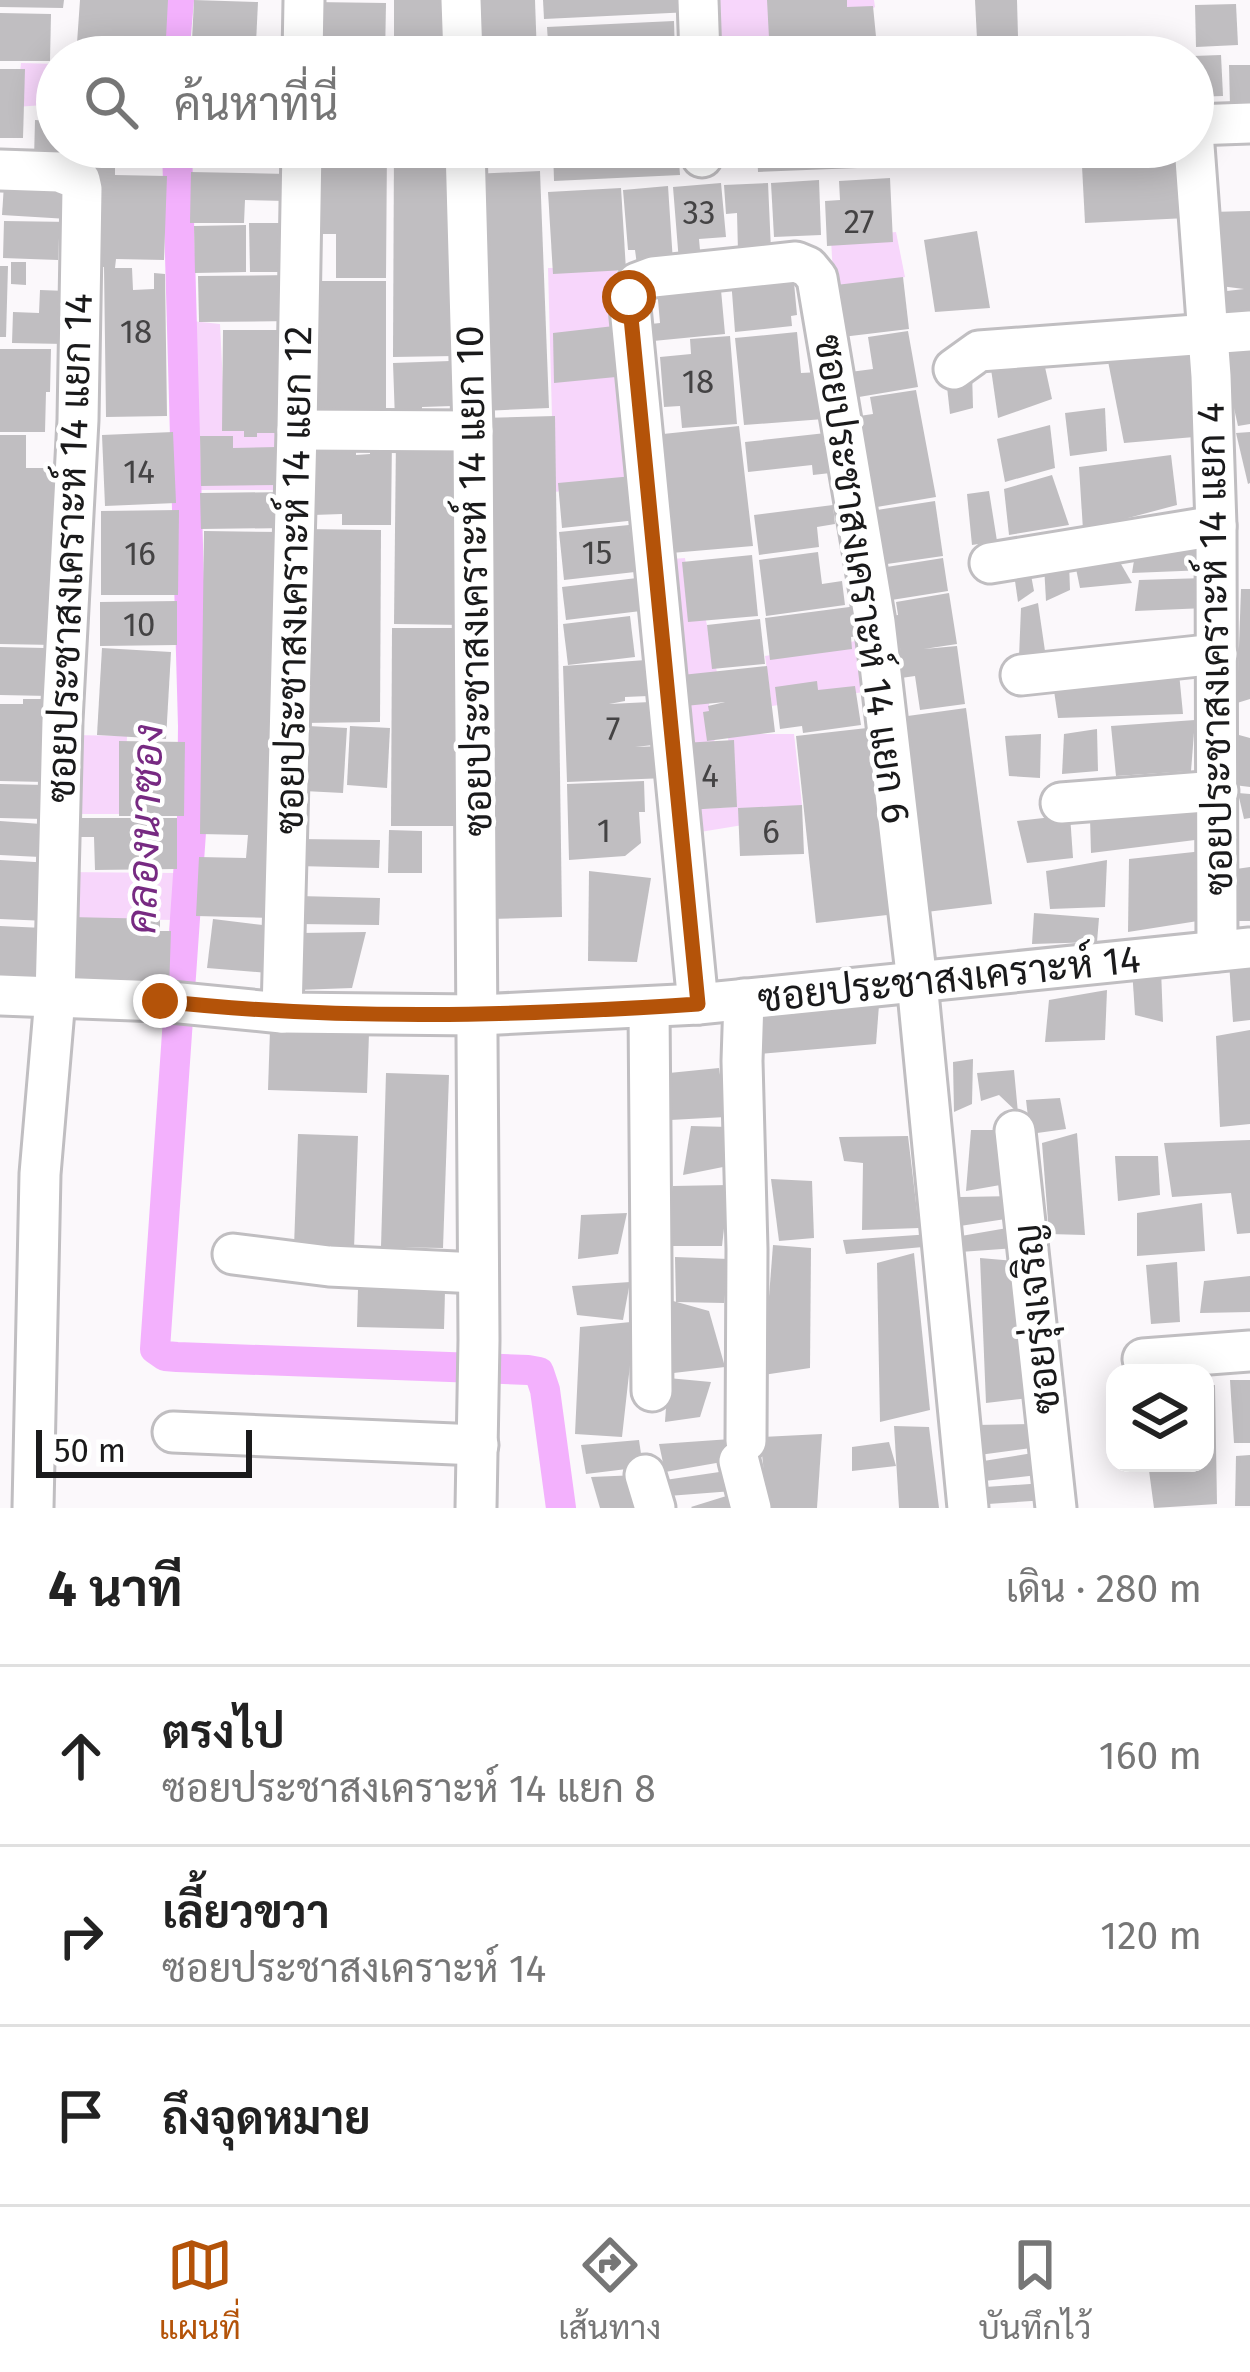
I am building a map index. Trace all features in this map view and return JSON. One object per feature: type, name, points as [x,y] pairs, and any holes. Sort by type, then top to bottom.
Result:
[{"type":"street","points":[[303,36],[304,0]]},
{"type":"street","points":[[461,0],[462,36]]},
{"type":"street","points":[[698,0],[699,36]]},
{"type":"street","points":[[1214,127],[1250,123]]},
{"type":"street","name":"ซอยประชาสงเคราะห์ 14 แยก 12","points":[[282,1013],[302,168]]},
{"type":"street","name":"ซอยประชาสงเคราะห์ 14 แยก 10","points":[[466,168],[478,1015],[476,1508]]},
{"type":"street","name":"ซอยประชาสงเคราะห์ 14 แยก 4","points":[[1196,168],[1216,526],[1218,790],[1233,950]]},
{"type":"street","name":"ซอยประชาสงเคราะห์ 14 แยก 14","points":[[0,170],[59,172],[80,180],[82,189],[79,420],[62,721],[55,998]]},
{"type":"street","name":"ซอยประชาสงเคราะห์ 14 แยก 6","points":[[698,1004],[629,297],[637,283],[653,277],[796,262],[817,278],[875,622],[917,982],[968,1508]]},
{"type":"street","points":[[954,368],[979,351],[1250,331]]},
{"type":"street","points":[[297,430],[473,431]]},
{"type":"street","points":[[990,563],[1216,526]]},
{"type":"street","points":[[1021,676],[1216,654]]},
{"type":"street","points":[[1061,803],[1218,790]]},
{"type":"street","name":"ซอยประชาสงเคราะห์ 14","points":[[0,995],[282,1013],[478,1015],[698,1004],[1233,950]]},
{"type":"street","points":[[33,1508],[40,1174],[55,998]]},
{"type":"street","points":[[744,999],[747,1250],[742,1451],[751,1508]]},
{"type":"street","points":[[649,1007],[652,1391]]},
{"type":"street","name":"ซอยรุ่งเจริญ","points":[[1015,1131],[1057,1508]]},
{"type":"street","points":[[233,1254],[329,1266],[478,1273]]},
{"type":"street","points":[[1143,1359],[1250,1351]]},
{"type":"street","points":[[173,1432],[478,1445]]},
{"type":"shaded area","points":[[715,0],[874,0],[875,7],[829,36],[717,36]]},
{"type":"shaded area","points":[[21,63],[36,63],[36,106],[16,107]]},
{"type":"shaded area","points":[[896,232],[905,277],[834,292],[831,239]]},
{"type":"shaded area","points":[[617,267],[633,483],[554,492],[548,268]]},
{"type":"shaded area","points":[[192,321],[220,324],[225,425],[289,430],[288,490],[196,490]]},
{"type":"shaded area","points":[[685,558],[693,616],[705,616],[718,677],[705,679],[716,750],[680,753],[659,560]]},
{"type":"shaded area","points":[[862,640],[870,691],[772,706],[765,656]]},
{"type":"shaded area","points":[[728,734],[794,734],[802,805],[749,824],[688,834],[687,810],[730,807]]},
{"type":"shaded area","points":[[73,735],[127,736],[125,814],[71,814]]},
{"type":"shaded area","points":[[63,872],[175,873],[174,920],[63,918]]},
{"type":"building","points":[[0,0],[64,0],[63,8],[0,7]]},
{"type":"building","points":[[80,0],[168,0],[166,36],[77,36]]},
{"type":"building","points":[[194,0],[258,2],[256,36],[192,36]]},
{"type":"building","points":[[394,0],[455,0],[455,36],[394,36]]},
{"type":"building","points":[[470,0],[535,0],[536,36],[471,36]]},
{"type":"building","points":[[543,0],[690,0],[691,12],[544,19]]},
{"type":"building","points":[[767,0],[847,0],[847,7],[873,6],[876,36],[769,36]]},
{"type":"building","points":[[975,0],[1017,0],[1018,36],[977,36]]},
{"type":"building","points":[[313,2],[386,3],[385,36],[312,36]]},
{"type":"building","points":[[1236,4],[1238,45],[1214,46],[1214,36],[1196,36],[1195,5]]},
{"type":"building","points":[[0,13],[51,14],[51,36],[36,36],[36,61],[0,61]]},
{"type":"building","points":[[674,21],[674,36],[548,36],[547,27]]},
{"type":"building","points":[[1214,55],[1221,55],[1223,96],[1214,96]]},
{"type":"building","points":[[1229,65],[1250,65],[1250,105],[1230,106]]},
{"type":"building","points":[[0,69],[25,69],[23,138],[0,138]]},
{"type":"building","points":[[90,168],[115,168],[115,175],[167,176],[164,260],[116,259],[115,268],[132,268],[133,290],[154,289],[154,273],[165,274],[167,416],[106,417],[104,267],[92,266],[93,215],[101,216],[102,193],[89,193]]},
{"type":"building","points":[[313,168],[387,168],[386,278],[336,278],[336,234],[312,234]]},
{"type":"building","points":[[394,168],[456,168],[455,356],[393,357]]},
{"type":"building","points":[[554,168],[680,168],[680,175],[554,181]]},
{"type":"building","points":[[758,168],[858,168],[758,172]]},
{"type":"building","points":[[1082,168],[1185,168],[1187,218],[1085,223]]},
{"type":"building","points":[[540,171],[549,408],[483,411],[473,174]]},
{"type":"building","points":[[191,172],[288,174],[287,201],[245,200],[244,223],[190,223]]},
{"type":"building","points":[[890,178],[893,242],[827,246],[825,201],[840,200],[839,181]]},
{"type":"building","points":[[819,180],[821,235],[774,237],[771,183]]},
{"type":"building","points":[[721,183],[726,237],[699,239],[701,261],[679,262],[673,187]]},
{"type":"building","points":[[768,183],[771,250],[738,252],[737,213],[726,214],[724,185]]},
{"type":"building","points":[[4,185],[70,189],[68,219],[2,215]]},
{"type":"building","points":[[668,186],[673,262],[637,265],[635,250],[628,250],[623,190]]},
{"type":"building","points":[[621,188],[626,270],[553,274],[548,192]]},
{"type":"building","points":[[1250,211],[1250,333],[1193,295],[1244,289],[1212,285],[1210,212]]},
{"type":"building","points":[[4,221],[72,222],[72,239],[59,238],[58,260],[3,258]]},
{"type":"building","points":[[249,223],[294,223],[281,272],[250,272]]},
{"type":"building","points":[[246,225],[246,272],[195,273],[194,226]]},
{"type":"building","points":[[977,231],[990,308],[935,312],[924,240]]},
{"type":"building","points":[[11,262],[26,262],[26,285],[11,284]]},
{"type":"building","points":[[0,266],[8,266],[6,337],[0,337]]},
{"type":"building","points":[[793,272],[797,315],[791,316],[792,326],[735,332],[731,279]]},
{"type":"building","points":[[292,275],[293,321],[199,322],[198,276]]},
{"type":"building","points":[[903,277],[909,329],[842,337],[836,285]]},
{"type":"building","points":[[720,279],[725,334],[643,342],[641,325],[660,323],[657,289]]},
{"type":"building","points":[[311,281],[386,281],[386,412],[311,413]]},
{"type":"building","points":[[40,290],[67,291],[65,344],[12,343],[13,312],[39,313]]},
{"type":"building","points":[[614,326],[616,377],[554,383],[553,333]]},
{"type":"building","points":[[223,330],[278,330],[277,433],[244,437],[244,431],[222,431]]},
{"type":"building","points":[[908,331],[918,387],[853,398],[850,372],[873,369],[868,337]]},
{"type":"building","points":[[797,332],[801,373],[820,372],[824,419],[744,425],[735,338]]},
{"type":"building","points":[[730,336],[737,424],[682,428],[680,406],[664,407],[660,357],[691,354],[690,339]]},
{"type":"building","points":[[1250,345],[1250,424],[1238,426],[1220,346]]},
{"type":"building","points":[[1203,348],[1206,436],[1124,443],[1107,356]]},
{"type":"building","points":[[0,349],[51,349],[45,432],[0,432]]},
{"type":"building","points":[[1043,358],[1052,399],[998,418],[990,362]]},
{"type":"building","points":[[450,361],[452,406],[422,407],[422,418],[395,420],[393,363]]},
{"type":"building","points":[[972,371],[973,408],[950,414],[946,378]]},
{"type":"building","points":[[916,390],[936,497],[865,509],[852,417],[873,414],[870,397]]},
{"type":"building","points":[[1105,408],[1107,451],[1070,456],[1065,413]]},
{"type":"building","points":[[555,416],[562,917],[489,919],[481,418]]},
{"type":"building","points":[[1050,425],[1055,468],[1005,482],[997,439]]},
{"type":"building","points":[[739,426],[753,546],[671,553],[660,474],[667,474],[663,434]]},
{"type":"building","points":[[173,432],[176,503],[105,506],[102,435]]},
{"type":"building","points":[[835,432],[839,472],[813,475],[812,465],[748,472],[745,442]]},
{"type":"building","points":[[1250,432],[1250,483],[1248,484],[1236,433]]},
{"type":"building","points":[[0,435],[26,435],[26,468],[60,468],[54,645],[0,644]]},
{"type":"building","points":[[200,436],[233,436],[233,448],[277,447],[277,485],[201,486]]},
{"type":"building","points":[[370,437],[392,437],[391,525],[342,525],[342,514],[313,515],[308,455],[316,455],[317,443],[356,442],[356,455],[370,454]]},
{"type":"building","points":[[396,438],[465,438],[464,625],[394,624]]},
{"type":"building","points":[[1171,455],[1177,505],[1083,530],[1079,467]]},
{"type":"building","points":[[1052,475],[1069,525],[1009,535],[1004,489]]},
{"type":"building","points":[[633,476],[637,520],[562,528],[558,483]]},
{"type":"building","points":[[989,491],[997,541],[972,545],[967,494]]},
{"type":"building","points":[[288,492],[288,528],[201,529],[200,493]]},
{"type":"building","points":[[935,501],[943,556],[873,566],[864,512]]},
{"type":"building","points":[[833,505],[835,524],[817,527],[819,547],[759,555],[754,515]]},
{"type":"building","points":[[179,510],[178,595],[101,595],[101,511]]},
{"type":"building","points":[[629,525],[635,572],[564,580],[559,532]]},
{"type":"building","points":[[303,529],[381,530],[380,722],[302,723]]},
{"type":"building","points":[[204,531],[284,532],[271,918],[196,916],[199,857],[246,858],[248,835],[200,834]]},
{"type":"building","points":[[1205,535],[1206,570],[1132,573],[1136,548]]},
{"type":"building","points":[[818,552],[822,584],[842,581],[845,605],[766,616],[759,560]]},
{"type":"building","points":[[1114,552],[1132,583],[1080,588],[1074,559]]},
{"type":"building","points":[[752,555],[758,616],[688,622],[682,562]]},
{"type":"building","points":[[943,558],[948,591],[879,602],[874,569]]},
{"type":"building","points":[[1069,562],[1070,590],[1046,601],[1044,565]]},
{"type":"building","points":[[1029,564],[1034,591],[1018,602],[1013,567]]},
{"type":"building","points":[[637,578],[641,611],[566,620],[562,587]]},
{"type":"building","points":[[1205,578],[1206,608],[1135,611],[1139,580]]},
{"type":"building","points":[[1241,589],[1250,589],[1250,699],[1237,703]]},
{"type":"building","points":[[949,593],[957,644],[924,649],[957,646],[965,704],[920,710],[915,676],[894,679],[891,656],[901,654],[889,616],[898,615],[896,602]]},
{"type":"building","points":[[177,601],[177,645],[100,646],[100,602]]},
{"type":"building","points":[[1038,603],[1045,651],[1019,657],[1021,608]]},
{"type":"building","points":[[857,606],[861,636],[851,637],[852,649],[770,660],[765,618]]},
{"type":"building","points":[[630,616],[635,657],[568,665],[563,624]]},
{"type":"building","points":[[760,619],[765,664],[712,669],[707,625]]},
{"type":"building","points":[[392,628],[467,628],[466,826],[391,826]]},
{"type":"building","points":[[0,647],[44,648],[44,671],[51,672],[50,696],[0,695]]},
{"type":"building","points":[[102,648],[171,652],[166,739],[97,735]]},
{"type":"building","points":[[646,660],[648,696],[625,697],[625,701],[609,704],[650,702],[662,744],[635,747],[664,746],[666,778],[567,782],[563,666]]},
{"type":"building","points":[[767,666],[775,732],[707,741],[703,712],[725,702],[685,706],[682,675]]},
{"type":"building","points":[[1179,673],[1183,714],[1058,718],[1052,677]]},
{"type":"building","points":[[817,681],[818,690],[855,686],[861,725],[803,733],[802,726],[780,729],[775,687]]},
{"type":"building","points":[[23,699],[48,699],[45,782],[0,781],[0,704],[23,704]]},
{"type":"building","points":[[966,708],[992,904],[918,913],[893,718]]},
{"type":"building","points":[[1195,720],[1191,771],[1116,776],[1111,726]]},
{"type":"building","points":[[308,726],[347,728],[343,793],[304,791]]},
{"type":"building","points":[[350,726],[390,728],[387,788],[347,785]]},
{"type":"building","points":[[876,727],[896,914],[816,923],[796,736]]},
{"type":"building","points":[[1097,729],[1098,771],[1062,774],[1064,734]]},
{"type":"building","points":[[1041,734],[1040,778],[1009,776],[1005,736]]},
{"type":"building","points":[[1239,735],[1250,738],[1250,787],[1234,785]]},
{"type":"building","points":[[734,740],[737,807],[687,810],[683,743]]},
{"type":"building","points":[[119,741],[185,742],[184,816],[119,816]]},
{"type":"building","points":[[644,781],[641,843],[625,856],[569,860],[567,784]]},
{"type":"building","points":[[0,784],[45,785],[44,819],[0,818]]},
{"type":"building","points":[[1238,793],[1250,794],[1250,818],[1244,819]]},
{"type":"building","points":[[1204,801],[1211,838],[1091,853],[1090,818]]},
{"type":"building","points":[[802,805],[804,854],[740,856],[738,808]]},
{"type":"building","points":[[1070,815],[1073,858],[1027,863],[1017,821]]},
{"type":"building","points":[[69,818],[177,818],[177,869],[95,870],[94,837],[69,837]]},
{"type":"building","points":[[0,821],[41,824],[40,857],[0,855]]},
{"type":"building","points":[[389,830],[422,831],[422,873],[388,873]]},
{"type":"building","points":[[298,839],[380,840],[379,868],[297,866]]},
{"type":"building","points":[[1203,851],[1217,918],[1128,932],[1129,859]]},
{"type":"building","points":[[0,860],[52,863],[48,921],[0,919]]},
{"type":"building","points":[[1107,860],[1105,907],[1050,909],[1046,871]]},
{"type":"building","points":[[1250,867],[1250,921],[1235,921],[1236,869]]},
{"type":"building","points":[[589,871],[651,878],[637,962],[588,961]]},
{"type":"building","points":[[298,896],[380,898],[379,925],[298,924]]},
{"type":"building","points":[[1034,913],[1099,918],[1097,942],[1032,944]]},
{"type":"building","points":[[70,917],[160,919],[160,931],[171,931],[169,990],[68,987]]},
{"type":"building","points":[[213,919],[271,926],[268,973],[207,968]]},
{"type":"building","points":[[0,926],[44,928],[42,983],[0,981]]},
{"type":"building","points":[[366,932],[352,988],[297,990],[300,933]]},
{"type":"building","points":[[1250,960],[1250,1020],[1233,1022],[1229,962]]},
{"type":"building","points":[[1132,968],[1161,969],[1163,1022],[1135,1015]]},
{"type":"building","points":[[1107,990],[1105,1040],[1045,1042],[1049,1000]]},
{"type":"building","points":[[879,1005],[876,1044],[760,1054],[762,1013]]},
{"type":"building","points":[[270,1030],[369,1033],[367,1093],[268,1090]]},
{"type":"building","points":[[1250,1030],[1250,1124],[1220,1127],[1216,1036]]},
{"type":"building","points":[[973,1059],[972,1104],[954,1112],[953,1062]]},
{"type":"building","points":[[719,1068],[726,1117],[670,1120],[669,1073]]},
{"type":"building","points":[[1014,1070],[1018,1113],[999,1095],[981,1101],[977,1073]]},
{"type":"building","points":[[386,1073],[449,1075],[443,1248],[381,1247]]},
{"type":"building","points":[[1060,1098],[1066,1129],[1030,1134],[1026,1100]]},
{"type":"building","points":[[691,1126],[730,1127],[733,1165],[683,1175]]},
{"type":"building","points":[[971,1130],[1003,1130],[1006,1184],[966,1191]]},
{"type":"building","points":[[1077,1133],[1085,1235],[1049,1234],[1042,1143]]},
{"type":"building","points":[[298,1134],[358,1136],[354,1249],[294,1247]]},
{"type":"building","points":[[908,1136],[919,1228],[862,1230],[863,1163],[844,1161],[839,1137]]},
{"type":"building","points":[[1250,1140],[1250,1233],[1237,1234],[1231,1193],[1172,1197],[1164,1143]]},
{"type":"building","points":[[1115,1156],[1158,1156],[1160,1195],[1118,1201]]},
{"type":"building","points":[[771,1179],[812,1181],[814,1238],[779,1241]]},
{"type":"building","points":[[729,1185],[722,1246],[663,1246],[673,1186]]},
{"type":"building","points":[[1016,1196],[1012,1218],[960,1226],[960,1197]]},
{"type":"building","points":[[1202,1203],[1205,1251],[1137,1256],[1137,1213]]},
{"type":"building","points":[[627,1213],[618,1254],[578,1259],[581,1215]]},
{"type":"building","points":[[1013,1227],[1016,1248],[960,1252],[961,1236]]},
{"type":"building","points":[[932,1234],[934,1246],[846,1254],[843,1240]]},
{"type":"building","points":[[773,1245],[811,1248],[810,1368],[763,1375]]},
{"type":"building","points":[[914,1253],[930,1410],[880,1422],[877,1263]]},
{"type":"building","points":[[675,1257],[729,1259],[724,1303],[676,1302]]},
{"type":"building","points":[[980,1258],[1015,1261],[1030,1398],[986,1403]]},
{"type":"building","points":[[1177,1262],[1180,1322],[1151,1324],[1146,1265]]},
{"type":"building","points":[[1250,1276],[1250,1312],[1200,1313],[1204,1281]]},
{"type":"building","points":[[630,1282],[623,1320],[577,1315],[572,1286]]},
{"type":"building","points":[[358,1289],[445,1291],[444,1329],[357,1327]]},
{"type":"building","points":[[666,1299],[709,1311],[725,1367],[665,1374]]},
{"type":"building","points":[[641,1321],[647,1367],[630,1365],[622,1437],[575,1434],[580,1327]]},
{"type":"building","points":[[668,1378],[711,1382],[700,1417],[665,1422]]},
{"type":"building","points":[[1230,1380],[1250,1380],[1250,1443],[1234,1443]]},
{"type":"building","points":[[1214,1385],[1217,1504],[1154,1508],[1149,1472],[1214,1472]]},
{"type":"building","points":[[1036,1424],[1039,1447],[979,1455],[975,1425]]},
{"type":"building","points":[[894,1426],[929,1427],[939,1508],[899,1508]]},
{"type":"building","points":[[822,1434],[817,1508],[768,1508],[760,1437]]},
{"type":"building","points":[[731,1439],[722,1462],[665,1472],[659,1444]]},
{"type":"building","points":[[639,1440],[643,1467],[586,1474],[581,1445]]},
{"type":"building","points":[[889,1442],[896,1466],[852,1471],[852,1447]]},
{"type":"building","points":[[1039,1452],[1038,1475],[984,1481],[977,1462]]},
{"type":"building","points":[[1250,1455],[1250,1506],[1235,1506],[1236,1456]]},
{"type":"building","points":[[733,1470],[733,1491],[668,1496],[665,1480]]},
{"type":"building","points":[[638,1475],[643,1508],[600,1508],[591,1477]]},
{"type":"building","points":[[1044,1483],[1047,1500],[988,1504],[985,1487]]},
{"type":"building","points":[[736,1493],[736,1508],[691,1507]]},
{"type":"waterway","name":"คลองนาซอง","points":[[176,36],[179,0]]},
{"type":"waterway","name":"คลองนาซอง","points":[[178,168],[192,818],[155,1349],[177,1357],[539,1372],[561,1508]]},
{"type":"route","points":[[160,1001],[282,1013],[478,1015],[698,1004],[629,297]]}]
